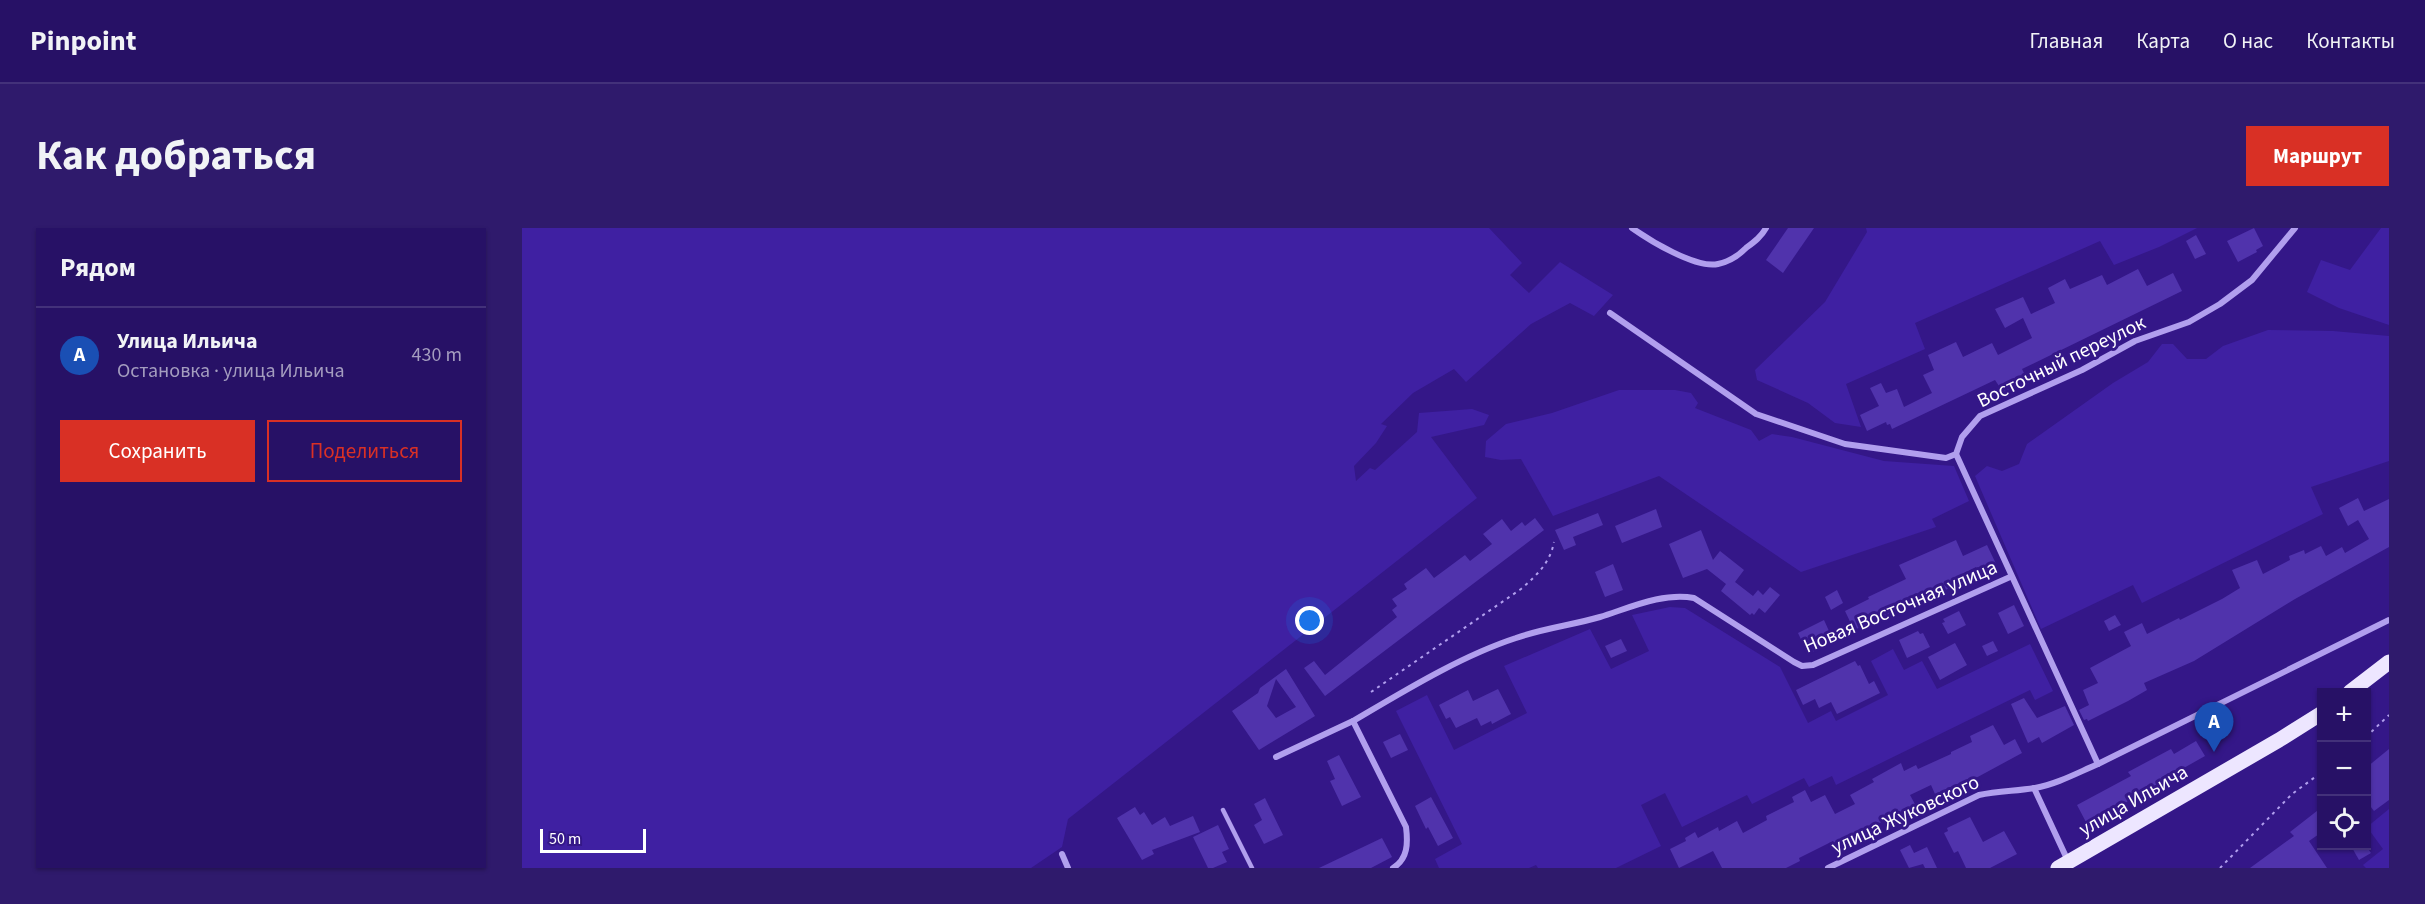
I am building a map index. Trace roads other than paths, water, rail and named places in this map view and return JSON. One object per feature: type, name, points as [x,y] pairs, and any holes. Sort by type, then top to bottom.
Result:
[{"type":"main road","points":[[2356,688],[2389,662]]},
{"type":"main road","name":"улица Ильича","points":[[2063,865],[2317,716]]},
{"type":"street","points":[[1632,228],[1649,240],[1698,263],[1716,265],[1739,255],[1766,228]]},
{"type":"street","name":"Восточный переулок","points":[[1956,454],[1962,437],[1980,416],[2082,370],[2135,341],[2189,322],[2220,304],[2252,280],[2295,228]]},
{"type":"street","points":[[1610,313],[1756,414],[1845,444],[1922,456],[1946,458],[1956,454],[2010,577]]},
{"type":"street","name":"Новая Восточная улица","points":[[1276,757],[1353,721],[1490,648],[1517,637],[1641,604],[1682,596],[1694,598],[1802,666],[1813,665],[2010,577],[2097,764]]},
{"type":"street","name":"улица Жуковского","points":[[1828,868],[1979,795],[2055,783],[2389,620]]},
{"type":"street","points":[[1353,721],[1406,827],[1408,842],[1405,856],[1393,868]]},
{"type":"street","points":[[2034,788],[2063,865]]},
{"type":"street","points":[[1062,854],[1068,868]]},
{"type":"lane","points":[[1223,810],[1252,868]]},
{"type":"place","name":"Улица Ильича","points":[[2214,752]]}]
